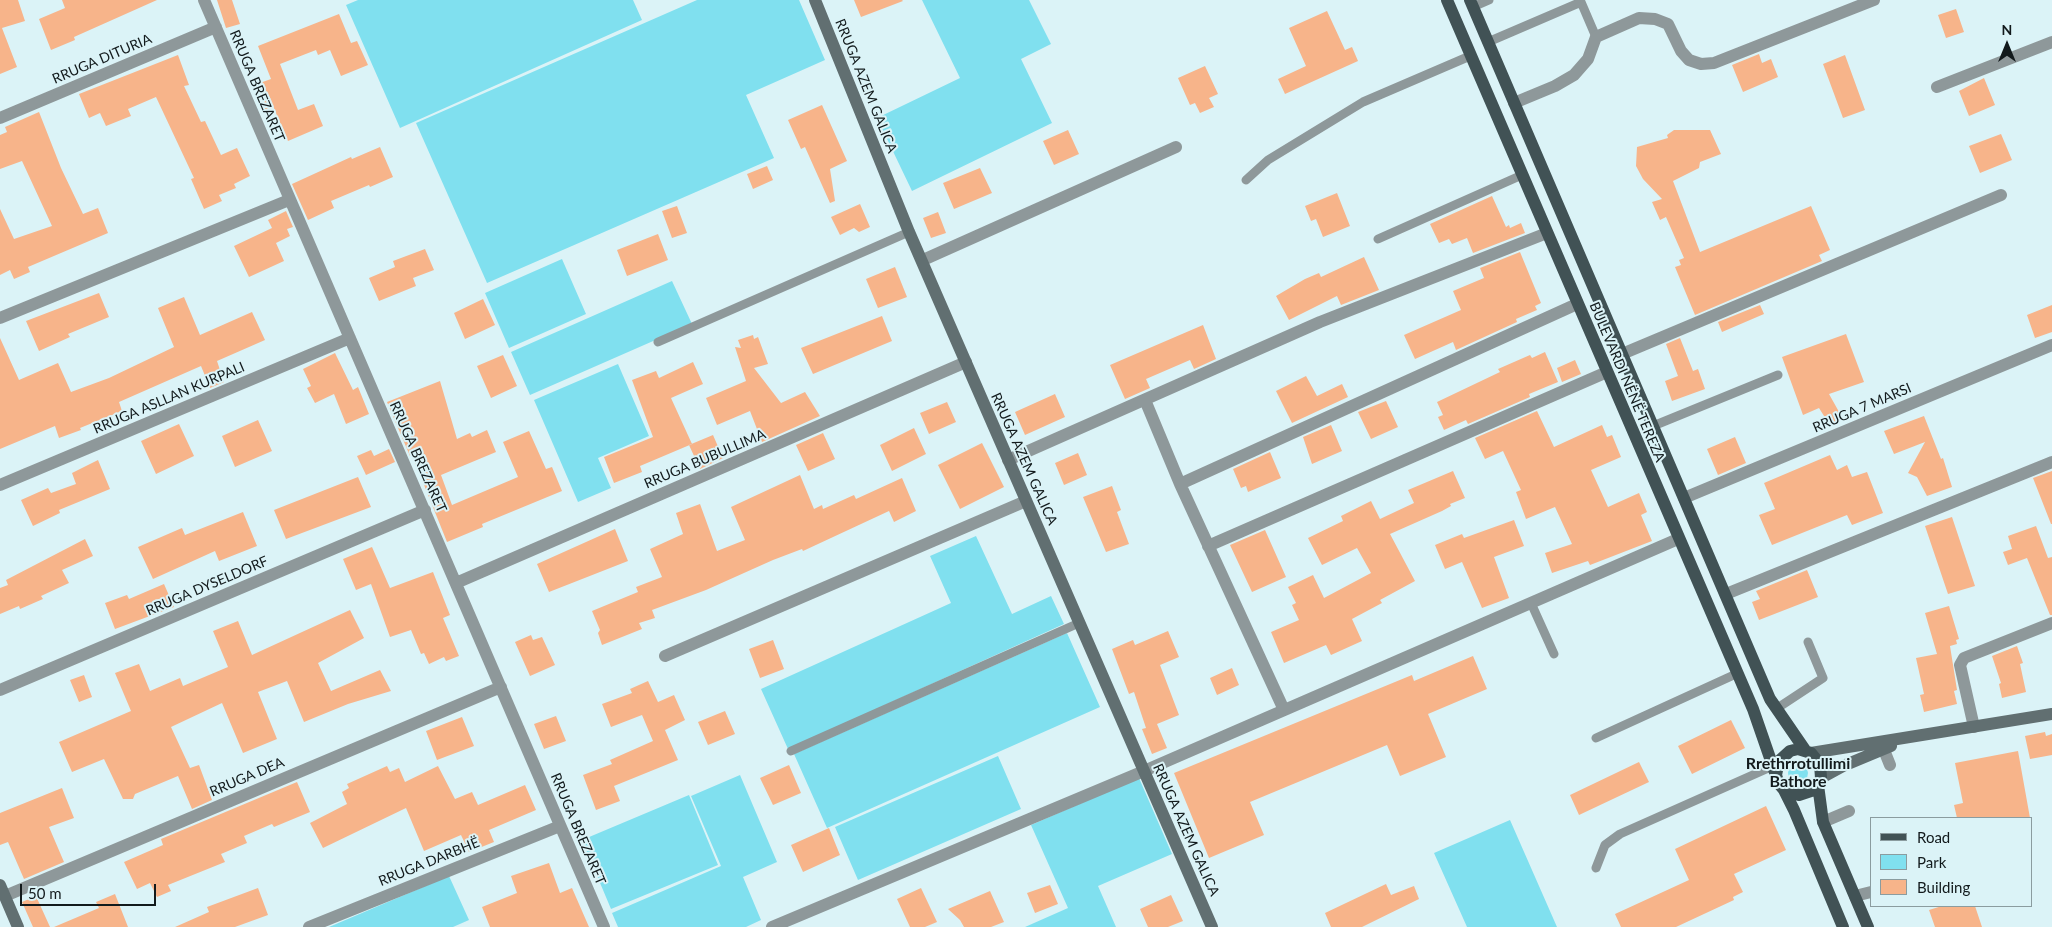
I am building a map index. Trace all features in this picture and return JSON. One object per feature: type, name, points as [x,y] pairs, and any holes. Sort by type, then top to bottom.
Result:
[{"type":"main road","name":"BULEVARDI NËNË TEREZA","points":[[1447,0],[1736,674],[1753,709],[1774,771],[1843,927]]},
{"type":"main road","name":"BULEVARDI NËNË TEREZA","points":[[1472,3],[1776,709],[1820,764],[1823,822],[1868,927]]},
{"type":"main road","points":[[1774,771],[1779,761],[1790,750],[1808,751]]},
{"type":"main road","points":[[1784,790],[1799,795],[1806,794],[1820,781]]},
{"type":"street","name":"RRUGA BREZARET","points":[[204,0],[604,927]]},
{"type":"street","name":"RRUGA AZEM GALICA","points":[[815,0],[910,232],[1212,927]]},
{"type":"street","points":[[1514,103],[1555,86],[1574,75],[1588,59],[1596,37],[1640,18],[1654,19],[1668,24],[1682,51],[1689,60],[1701,64],[1714,63],[1874,0]]},
{"type":"street","name":"RRUGA DITURIA","points":[[0,118],[216,27]]},
{"type":"street","points":[[1937,87],[2052,42]]},
{"type":"street","points":[[923,260],[1176,147]]},
{"type":"street","points":[[1622,354],[2001,195]]},
{"type":"street","points":[[0,318],[289,200]]},
{"type":"street","points":[[1008,460],[1320,322],[1547,232]]},
{"type":"street","points":[[1180,484],[1577,304]]},
{"type":"street","name":"RRUGA ASLLAN KURPALI","points":[[0,485],[350,338]]},
{"type":"street","name":"RRUGA 7 MARSI","points":[[1684,498],[2052,345]]},
{"type":"street","name":"RRUGA BUBULLIMA","points":[[456,582],[966,362]]},
{"type":"street","points":[[1208,546],[1606,372]]},
{"type":"street","points":[[1145,400],[1180,484],[1284,710]]},
{"type":"street","points":[[1726,594],[2052,462]]},
{"type":"street","points":[[665,656],[1026,501]]},
{"type":"street","name":"RRUGA DYSELDORF","points":[[0,690],[425,510]]},
{"type":"street","points":[[772,927],[1144,771],[1678,539]]},
{"type":"street","points":[[1974,727],[1960,665],[1964,658],[2052,623]]},
{"type":"street","name":"RRUGA DEA","points":[[2,890],[501,688]]},
{"type":"street","points":[[1808,751],[1907,739],[2052,714]]},
{"type":"street","points":[[1820,781],[1844,766],[1907,739]]},
{"type":"street","points":[[1884,750],[1890,765]]},
{"type":"street","points":[[1823,822],[1849,811]]},
{"type":"street","name":"RRUGA DARBHË","points":[[309,927],[560,826]]},
{"type":"street","points":[[2,890],[18,927]]},
{"type":"street","points":[[1855,896],[1870,892]]},
{"type":"lane","points":[[1472,3],[1489,0]]},
{"type":"lane","points":[[1488,42],[1581,2],[1596,37]]},
{"type":"lane","points":[[1246,180],[1268,160],[1364,102],[1470,56]]},
{"type":"lane","points":[[1378,239],[1522,175]]},
{"type":"lane","points":[[658,342],[910,232]]},
{"type":"lane","points":[[1653,426],[1778,375]]},
{"type":"lane","points":[[1531,602],[1554,654]]},
{"type":"lane","points":[[791,752],[1079,622]]},
{"type":"lane","points":[[1776,709],[1823,678],[1808,642]]},
{"type":"lane","points":[[1596,738],[1736,674]]},
{"type":"lane","points":[[1596,868],[1605,845],[1620,834],[1774,771]]},
{"type":"green space","points":[[358,0],[633,0],[642,20],[400,128],[346,5]]},
{"type":"green space","points":[[697,0],[799,0],[825,60],[746,95],[774,158],[487,283],[416,123]]},
{"type":"green space","points":[[922,0],[1029,0],[1051,44],[1021,59],[1052,123],[912,191],[877,118],[960,78]]},
{"type":"green space","points":[[562,259],[586,314],[509,348],[485,293]]},
{"type":"green space","points":[[672,281],[692,324],[530,395],[511,352]]},
{"type":"green space","points":[[618,364],[649,436],[598,458],[611,488],[578,502],[534,400]]},
{"type":"green space","points":[[976,536],[1012,614],[1051,596],[1064,624],[788,749],[761,689],[951,603],[930,556]]},
{"type":"green space","points":[[1067,633],[1100,707],[827,828],[794,754]]},
{"type":"green space","points":[[998,756],[1021,809],[858,880],[835,827]]},
{"type":"green space","points":[[1794,763],[1802,763],[1808,769],[1808,777],[1802,783],[1794,783],[1788,777],[1788,769]]},
{"type":"green space","points":[[740,775],[777,862],[743,877],[761,920],[746,927],[618,927],[612,913],[721,866],[691,796]]},
{"type":"green space","points":[[1139,778],[1172,854],[1098,886],[1116,927],[1025,927],[1068,908],[1031,825]]},
{"type":"green space","points":[[689,795],[718,865],[611,909],[582,840]]},
{"type":"green space","points":[[1510,820],[1557,927],[1467,927],[1434,853]]},
{"type":"green space","points":[[449,876],[469,920],[453,927],[329,927]]},
{"type":"building","points":[[0,0],[18,0],[25,21],[2,28],[17,67],[0,74]]},
{"type":"building","points":[[62,0],[157,0],[74,37],[75,40],[51,50],[39,19],[65,8]]},
{"type":"building","points":[[217,0],[232,0],[240,24],[226,28]]},
{"type":"building","points":[[854,0],[902,0],[903,1],[861,17]]},
{"type":"building","points":[[1956,9],[1964,32],[1946,38],[1938,15]]},
{"type":"building","points":[[1327,11],[1345,50],[1352,47],[1358,61],[1285,94],[1278,79],[1306,66],[1289,28]]},
{"type":"building","points":[[339,14],[351,43],[357,41],[368,65],[341,76],[330,50],[318,55],[316,50],[280,64],[298,110],[314,104],[323,126],[288,141],[273,106],[264,110],[254,85],[271,79],[258,46]]},
{"type":"building","points":[[1759,54],[1762,63],[1771,59],[1778,77],[1743,92],[1732,65]]},
{"type":"building","points":[[178,55],[189,85],[184,86],[201,122],[205,121],[221,155],[237,148],[250,176],[234,184],[236,188],[219,195],[222,201],[204,209],[191,179],[194,178],[156,97],[128,109],[131,116],[106,126],[100,113],[89,118],[79,94]]},
{"type":"building","points":[[1845,55],[1865,110],[1843,118],[1823,64]]},
{"type":"building","points":[[1205,66],[1218,94],[1209,98],[1214,107],[1200,113],[1195,103],[1190,105],[1178,78]]},
{"type":"building","points":[[1984,78],[1995,105],[1969,116],[1959,91]]},
{"type":"building","points":[[822,105],[847,161],[830,169],[835,201],[830,203],[805,147],[801,149],[788,120]]},
{"type":"building","points":[[39,112],[61,168],[83,214],[98,208],[108,233],[28,267],[30,272],[14,279],[10,270],[0,275],[0,209],[14,239],[52,226],[22,161],[0,169],[0,135],[7,132],[5,127]]},
{"type":"building","points":[[1068,130],[1079,154],[1054,165],[1043,141]]},
{"type":"building","points":[[1674,130],[1710,130],[1721,154],[1700,162],[1699,168],[1673,181],[1700,252],[1811,206],[1830,250],[1819,255],[1822,261],[1695,315],[1675,267],[1681,265],[1679,260],[1684,258],[1666,217],[1660,220],[1652,202],[1662,199],[1643,179],[1636,166],[1637,147],[1668,138],[1667,135]]},
{"type":"building","points":[[2001,134],[2012,160],[1980,173],[1969,146]]},
{"type":"building","points":[[380,147],[393,177],[331,201],[334,208],[308,220],[292,184],[351,157],[352,159]]},
{"type":"building","points":[[767,166],[773,180],[753,189],[747,174]]},
{"type":"building","points":[[980,168],[992,193],[954,209],[943,183]]},
{"type":"building","points":[[1337,193],[1350,226],[1323,237],[1316,219],[1311,221],[1305,206]]},
{"type":"building","points":[[1492,196],[1506,227],[1509,225],[1510,228],[1521,223],[1525,233],[1473,253],[1467,238],[1452,244],[1449,239],[1439,243],[1430,224]]},
{"type":"building","points":[[860,204],[870,227],[859,232],[854,228],[840,235],[831,217]]},
{"type":"building","points":[[677,206],[687,233],[672,238],[662,211]]},
{"type":"building","points":[[286,211],[293,227],[287,229],[290,236],[276,243],[284,261],[249,277],[234,246],[272,228],[268,220]]},
{"type":"building","points":[[938,212],[946,233],[931,238],[923,218]]},
{"type":"building","points":[[658,234],[668,260],[627,276],[617,250]]},
{"type":"building","points":[[425,249],[434,270],[413,278],[416,286],[379,301],[369,278],[395,267],[393,261]]},
{"type":"building","points":[[1520,252],[1541,303],[1535,306],[1537,310],[1516,319],[1517,322],[1456,350],[1453,342],[1415,359],[1404,335],[1461,310],[1453,291],[1484,278],[1480,268]]},
{"type":"building","points":[[1364,257],[1379,290],[1341,305],[1337,296],[1289,320],[1276,296],[1305,279],[1319,273],[1321,277]]},
{"type":"building","points":[[895,267],[907,297],[878,308],[866,279]]},
{"type":"building","points":[[99,293],[109,317],[68,334],[70,337],[39,351],[26,321]]},
{"type":"building","points":[[184,297],[200,335],[252,312],[265,340],[217,361],[224,382],[210,388],[201,366],[119,402],[122,411],[80,428],[81,430],[59,438],[55,426],[0,449],[0,338],[19,380],[58,363],[71,392],[109,378],[174,347],[158,308]]},
{"type":"building","points":[[483,299],[495,325],[465,339],[454,313]]},
{"type":"building","points":[[1760,305],[1764,314],[1722,332],[1718,322]]},
{"type":"building","points":[[2052,305],[2052,332],[2035,338],[2027,315]]},
{"type":"building","points":[[882,316],[892,341],[813,374],[801,348]]},
{"type":"building","points":[[1203,325],[1216,359],[1194,369],[1190,360],[1146,379],[1150,388],[1125,399],[1110,365]]},
{"type":"building","points":[[1846,334],[1864,382],[1829,394],[1843,419],[1831,427],[1819,408],[1803,415],[1782,357]]},
{"type":"building","points":[[753,335],[754,339],[758,337],[768,364],[754,368],[781,403],[805,392],[820,416],[762,442],[750,411],[717,425],[706,398],[746,381],[735,347],[741,348],[738,340]]},
{"type":"building","points":[[1680,338],[1693,371],[1698,369],[1705,389],[1672,401],[1665,381],[1678,376],[1666,344]]},
{"type":"building","points":[[1545,352],[1558,382],[1529,394],[1530,397],[1468,424],[1466,420],[1444,430],[1438,417],[1443,415],[1437,402],[1500,372],[1498,369],[1530,355],[1532,358]]},
{"type":"building","points":[[335,353],[353,390],[358,387],[369,414],[346,424],[334,394],[315,403],[307,388],[311,386],[303,369]]},
{"type":"building","points":[[503,355],[517,386],[491,398],[477,366]]},
{"type":"building","points":[[1575,360],[1581,374],[1562,382],[1557,368]]},
{"type":"building","points":[[693,362],[703,384],[671,398],[692,444],[640,466],[642,472],[614,483],[604,457],[653,437],[632,380],[656,371],[659,378]]},
{"type":"building","points":[[1306,376],[1317,396],[1342,384],[1348,397],[1292,423],[1276,391]]},
{"type":"building","points":[[440,381],[457,439],[470,433],[472,437],[487,430],[496,452],[441,475],[452,505],[518,477],[503,442],[529,431],[546,469],[552,467],[562,491],[482,524],[483,527],[447,542],[412,455],[410,456],[387,402]]},
{"type":"building","points":[[1055,394],[1065,417],[1025,435],[1015,412]]},
{"type":"building","points":[[1386,401],[1398,427],[1371,439],[1358,412]]},
{"type":"building","points":[[947,402],[956,422],[929,434],[920,413]]},
{"type":"building","points":[[1537,411],[1554,447],[1602,425],[1607,437],[1612,435],[1621,457],[1591,470],[1608,507],[1639,493],[1647,512],[1641,515],[1652,541],[1590,565],[1588,561],[1552,573],[1545,553],[1572,544],[1555,507],[1526,519],[1516,492],[1521,490],[1503,451],[1485,459],[1475,438]]},
{"type":"building","points":[[1924,416],[1941,459],[1943,458],[1952,487],[1927,496],[1917,477],[1908,473],[1925,442],[1894,454],[1884,431]]},
{"type":"building","points":[[258,420],[272,451],[235,467],[222,436]]},
{"type":"building","points":[[179,424],[194,456],[156,474],[141,441]]},
{"type":"building","points":[[1331,425],[1342,451],[1312,464],[1303,437]]},
{"type":"building","points":[[914,428],[926,454],[892,471],[880,445]]},
{"type":"building","points":[[823,433],[835,459],[808,471],[796,445]]},
{"type":"building","points":[[713,435],[723,458],[700,469],[689,445]]},
{"type":"building","points":[[1735,437],[1746,463],[1718,475],[1707,449]]},
{"type":"building","points":[[982,443],[1004,487],[960,509],[938,465]]},
{"type":"building","points":[[389,449],[395,462],[366,475],[357,456],[371,450],[374,456]]},
{"type":"building","points":[[1270,452],[1281,478],[1248,492],[1246,486],[1241,488],[1233,469]]},
{"type":"building","points":[[1078,453],[1087,475],[1064,485],[1055,463]]},
{"type":"building","points":[[1830,455],[1837,470],[1847,465],[1852,477],[1867,472],[1883,513],[1852,525],[1847,515],[1772,545],[1759,515],[1775,509],[1764,483]]},
{"type":"building","points":[[98,460],[110,489],[59,510],[60,513],[33,526],[21,500],[48,488],[51,493],[76,484],[72,473]]},
{"type":"building","points":[[1453,471],[1465,498],[1450,504],[1451,506],[1442,511],[1390,534],[1415,581],[1380,600],[1382,603],[1352,619],[1362,641],[1331,655],[1326,645],[1284,663],[1271,632],[1299,620],[1292,605],[1296,603],[1288,587],[1313,575],[1324,598],[1371,573],[1357,548],[1322,565],[1308,538],[1343,521],[1341,516],[1371,501],[1380,519],[1414,503],[1408,490]]},
{"type":"building","points":[[2052,471],[2052,524],[2051,524],[2033,478]]},
{"type":"building","points":[[800,475],[814,509],[822,505],[823,509],[854,495],[856,499],[902,478],[916,511],[894,522],[889,511],[803,551],[802,549],[773,560],[706,590],[652,610],[655,618],[639,623],[642,629],[602,645],[598,633],[600,630],[592,611],[638,592],[636,587],[662,577],[650,549],[683,534],[676,513],[700,504],[717,551],[745,540],[731,507]]},
{"type":"building","points":[[358,477],[371,507],[286,539],[274,510]]},
{"type":"building","points":[[1112,486],[1121,510],[1117,512],[1129,544],[1106,552],[1083,497]]},
{"type":"building","points":[[243,512],[257,546],[219,561],[215,551],[153,579],[138,547],[182,528],[185,535]]},
{"type":"building","points":[[1952,517],[1975,586],[1948,594],[1925,526]]},
{"type":"building","points":[[1514,520],[1524,546],[1494,557],[1509,598],[1482,608],[1462,562],[1445,569],[1435,545],[1462,534],[1464,538]]},
{"type":"building","points":[[2036,526],[2048,558],[2052,557],[2052,615],[2050,615],[2027,558],[2008,565],[2003,552],[2012,549],[2008,536]]},
{"type":"building","points":[[615,529],[628,561],[549,592],[537,564]]},
{"type":"building","points":[[1265,530],[1286,577],[1252,592],[1230,545]]},
{"type":"building","points":[[85,539],[93,556],[62,570],[69,583],[41,596],[43,599],[20,609],[19,606],[0,614],[0,588],[8,585],[6,580]]},
{"type":"building","points":[[372,547],[390,588],[433,572],[450,615],[443,618],[459,656],[446,661],[444,657],[429,664],[424,653],[421,654],[411,630],[390,637],[371,584],[356,590],[343,559]]},
{"type":"building","points":[[1807,570],[1818,597],[1759,620],[1752,602],[1760,599],[1756,591]]},
{"type":"building","points":[[164,584],[174,607],[115,629],[105,603],[127,595],[129,599]]},
{"type":"building","points":[[1949,606],[1959,639],[1956,640],[1957,644],[1950,646],[1957,690],[1954,691],[1957,704],[1924,712],[1920,695],[1924,694],[1916,658],[1937,654],[1925,613]]},
{"type":"building","points":[[350,610],[364,638],[318,663],[331,691],[380,670],[391,691],[348,704],[304,722],[287,681],[258,692],[277,739],[243,753],[222,703],[171,727],[190,768],[199,765],[212,800],[192,809],[178,776],[135,794],[133,799],[123,799],[104,759],[72,772],[59,742],[131,711],[115,673],[139,664],[150,691],[180,678],[183,686],[228,667],[213,631],[238,621],[252,655]]},
{"type":"building","points":[[1168,631],[1179,657],[1160,665],[1179,715],[1157,724],[1167,748],[1152,754],[1142,729],[1146,728],[1134,692],[1129,694],[1112,649],[1133,640],[1135,645]]},
{"type":"building","points":[[531,635],[533,640],[542,637],[555,665],[530,676],[515,642]]},
{"type":"building","points":[[773,640],[784,669],[760,678],[749,649]]},
{"type":"building","points":[[2017,646],[2023,663],[2020,664],[2026,692],[2002,698],[1999,684],[2001,683],[1992,656]]},
{"type":"building","points":[[1473,656],[1487,689],[1428,714],[1446,757],[1400,776],[1387,745],[1250,802],[1264,835],[1209,858],[1174,773],[1412,675],[1414,681]]},
{"type":"building","points":[[1232,668],[1239,685],[1217,695],[1210,678]]},
{"type":"building","points":[[84,675],[92,697],[79,702],[70,680]]},
{"type":"building","points":[[648,681],[658,702],[674,695],[685,720],[665,730],[678,760],[614,786],[620,801],[596,810],[583,775],[612,764],[610,760],[653,741],[642,715],[611,727],[602,704],[632,693],[630,689]]},
{"type":"building","points":[[725,711],[735,734],[708,745],[698,722]]},
{"type":"building","points":[[556,716],[566,741],[544,749],[534,724]]},
{"type":"building","points":[[462,717],[474,746],[437,760],[426,731]]},
{"type":"building","points":[[1731,720],[1745,748],[1692,774],[1678,746]]},
{"type":"building","points":[[2045,732],[2046,736],[2052,734],[2052,755],[2030,759],[2025,736]]},
{"type":"building","points":[[2018,751],[2030,817],[1957,817],[1954,805],[1963,803],[1955,763]]},
{"type":"building","points":[[1639,762],[1649,782],[1579,815],[1570,795]]},
{"type":"building","points":[[789,765],[801,793],[773,805],[760,778]]},
{"type":"building","points":[[387,766],[390,772],[399,768],[405,782],[438,766],[455,799],[472,792],[478,805],[525,785],[536,810],[489,830],[494,842],[469,852],[461,835],[424,851],[406,808],[323,848],[310,823],[347,804],[342,792],[349,788],[347,784]]},
{"type":"building","points":[[297,782],[310,812],[274,827],[272,824],[244,836],[247,843],[221,854],[225,862],[168,885],[171,891],[157,897],[150,883],[137,889],[124,862],[163,845],[161,839]]},
{"type":"building","points":[[62,788],[74,818],[49,827],[64,862],[24,879],[8,842],[0,845],[0,813]]},
{"type":"building","points":[[1766,806],[1786,850],[1734,874],[1743,892],[1733,897],[1734,900],[1676,927],[1621,927],[1615,914],[1689,880],[1675,849]]},
{"type":"building","points":[[829,828],[840,855],[803,872],[791,845]]},
{"type":"building","points":[[549,863],[560,893],[572,888],[589,927],[490,927],[482,907],[517,893],[511,876]]},
{"type":"building","points":[[1386,884],[1391,895],[1414,886],[1419,899],[1362,927],[1331,927],[1325,913]]},
{"type":"building","points":[[1050,885],[1058,904],[1035,913],[1027,893]]},
{"type":"building","points":[[258,888],[268,915],[235,927],[175,927],[209,912],[207,907]]},
{"type":"building","points":[[921,888],[937,922],[925,927],[910,927],[897,899]]},
{"type":"building","points":[[990,891],[1004,922],[991,927],[964,927],[960,920],[948,909]]},
{"type":"building","points":[[115,894],[128,927],[54,927],[99,908],[96,902]]},
{"type":"building","points":[[1171,895],[1183,921],[1168,927],[1148,927],[1140,909]]},
{"type":"building","points":[[36,896],[50,927],[33,927],[22,902]]},
{"type":"building","points":[[1939,907],[1975,907],[1982,927],[1935,927],[1929,910]]},
{"type":"district","name":"Rrethrrotullimi Bathore","points":[[1798,773]]}]
